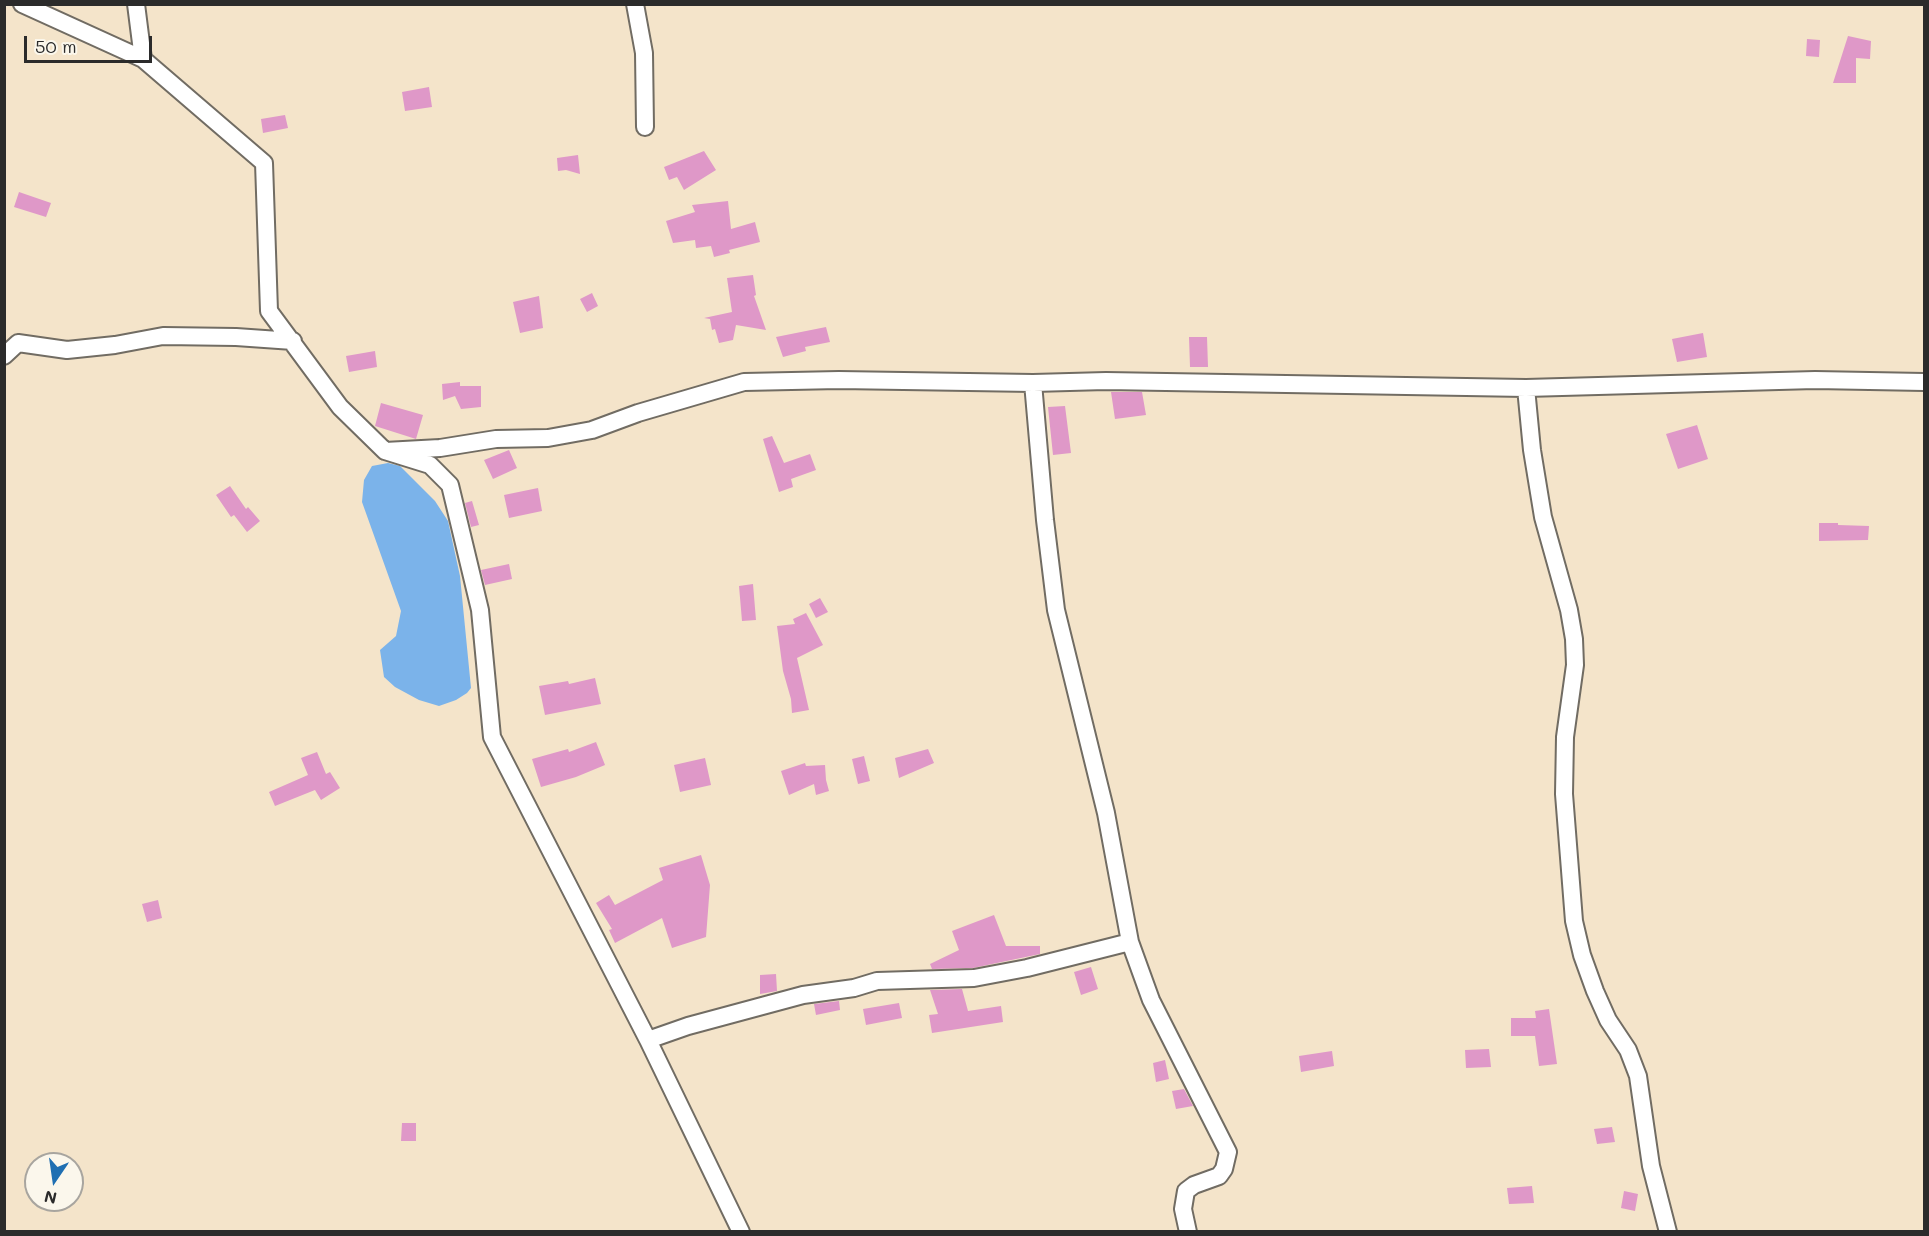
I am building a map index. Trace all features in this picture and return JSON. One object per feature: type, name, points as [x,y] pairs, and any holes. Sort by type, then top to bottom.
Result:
[{"type":"street","points":[[22,4],[143,59],[264,163],[269,311],[340,407],[385,451],[430,465],[450,485],[480,610],[492,737],[648,1040],[741,1232]]},
{"type":"street","points":[[136,4],[143,59]]},
{"type":"street","points":[[635,4],[644,53],[645,127]]},
{"type":"street","points":[[4,356],[18,343],[67,350],[115,345],[163,336],[236,337],[293,341]]},
{"type":"street","points":[[385,451],[440,448],[496,439],[548,438],[591,430],[638,412],[744,382],[839,380],[1034,383],[1106,381],[1526,388],[1815,380],[1924,382]]},
{"type":"street","points":[[1034,383],[1042,485],[1056,610],[1106,813],[1130,942],[1151,1000],[1228,1152],[1224,1169],[1219,1176],[1194,1185],[1186,1191],[1183,1209],[1188,1232]]},
{"type":"street","points":[[1526,388],[1532,450],[1543,517],[1569,610],[1574,639],[1575,665],[1565,737],[1564,794],[1574,921],[1582,955],[1595,991],[1608,1020],[1628,1050],[1638,1076],[1651,1166],[1668,1232]]},
{"type":"street","points":[[648,1040],[688,1026],[803,995],[854,988],[877,981],[974,978],[1027,968],[1130,942]]},
{"type":"water","points":[[388,463],[400,466],[435,501],[448,521],[460,576],[471,688],[456,700],[439,706],[419,700],[395,687],[384,677],[380,650],[396,636],[401,611],[362,502],[364,480],[372,466]]},
{"type":"building","points":[[1848,36],[1871,41],[1870,59],[1856,58],[1856,83],[1833,83]]},
{"type":"building","points":[[1807,39],[1820,40],[1819,57],[1806,56]]},
{"type":"building","points":[[429,87],[432,107],[405,111],[402,92]]},
{"type":"building","points":[[285,115],[288,128],[263,133],[261,119]]},
{"type":"building","points":[[704,151],[716,170],[684,190],[677,177],[669,180],[664,167]]},
{"type":"building","points":[[578,155],[580,174],[566,170],[558,171],[557,158]]},
{"type":"building","points":[[19,192],[51,203],[46,217],[14,207]]},
{"type":"building","points":[[728,201],[731,229],[755,222],[760,242],[729,250],[730,253],[714,257],[711,246],[696,248],[695,240],[673,243],[666,221],[695,212],[692,205]]},
{"type":"building","points":[[753,275],[756,295],[754,296],[766,330],[736,325],[733,340],[719,343],[715,329],[712,330],[710,319],[704,318],[732,312],[727,278]]},
{"type":"building","points":[[592,293],[598,306],[587,312],[580,299]]},
{"type":"building","points":[[539,296],[543,328],[520,333],[513,302]]},
{"type":"building","points":[[826,327],[830,342],[805,347],[806,351],[783,357],[776,337]]},
{"type":"building","points":[[1703,333],[1707,357],[1677,362],[1672,339]]},
{"type":"building","points":[[1189,337],[1207,337],[1208,367],[1190,367]]},
{"type":"building","points":[[375,351],[377,367],[349,372],[346,356]]},
{"type":"building","points":[[460,382],[460,386],[481,386],[481,407],[461,409],[455,396],[443,400],[442,384]]},
{"type":"building","points":[[1111,392],[1142,392],[1146,415],[1115,419]]},
{"type":"building","points":[[381,403],[423,415],[416,439],[375,426]]},
{"type":"building","points":[[1065,406],[1071,453],[1053,455],[1048,407]]},
{"type":"building","points":[[1697,425],[1708,459],[1678,469],[1666,434]]},
{"type":"building","points":[[772,436],[784,463],[810,454],[816,470],[791,479],[793,487],[779,492],[763,439]]},
{"type":"building","points":[[509,450],[517,468],[493,479],[484,460]]},
{"type":"building","points":[[230,486],[246,509],[248,507],[260,521],[247,532],[234,515],[231,517],[216,495]]},
{"type":"building","points":[[538,488],[542,511],[509,518],[504,495]]},
{"type":"building","points":[[472,501],[479,525],[471,527],[465,503]]},
{"type":"building","points":[[1819,523],[1869,526],[1868,540],[1819,541]]},
{"type":"building","points":[[509,564],[512,579],[485,585],[481,570]]},
{"type":"building","points":[[753,584],[756,620],[742,621],[739,586]]},
{"type":"building","points":[[820,598],[828,612],[816,618],[809,604]]},
{"type":"building","points":[[806,613],[823,645],[797,658],[809,710],[792,713],[777,626],[795,624],[793,619]]},
{"type":"building","points":[[595,678],[601,704],[545,715],[539,686],[568,681],[569,684]]},
{"type":"building","points":[[596,742],[605,765],[576,777],[541,787],[532,759],[568,749],[569,752]]},
{"type":"building","points":[[928,749],[934,763],[899,778],[895,758]]},
{"type":"building","points":[[317,752],[326,774],[330,772],[340,788],[321,800],[315,790],[275,806],[269,792],[308,775],[301,758]]},
{"type":"building","points":[[864,756],[870,781],[858,784],[852,759]]},
{"type":"building","points":[[705,758],[711,785],[680,792],[674,765]]},
{"type":"building","points":[[805,763],[806,766],[825,765],[829,791],[816,795],[814,784],[789,795],[781,771]]},
{"type":"building","points":[[701,855],[710,885],[706,937],[672,948],[662,918],[615,943],[609,930],[612,929],[596,903],[609,895],[615,905],[663,880],[659,868]]},
{"type":"building","points":[[158,900],[162,918],[147,922],[142,904]]},
{"type":"building","points":[[994,915],[1006,946],[1040,946],[1040,954],[973,968],[932,969],[930,964],[959,950],[952,931]]},
{"type":"building","points":[[1091,967],[1098,989],[1081,995],[1074,972]]},
{"type":"building","points":[[776,974],[777,991],[760,994],[760,975]]},
{"type":"building","points":[[962,989],[968,1011],[1001,1006],[1003,1022],[932,1033],[929,1015],[938,1014],[930,990]]},
{"type":"building","points":[[839,1001],[840,1010],[816,1015],[814,1004]]},
{"type":"building","points":[[899,1003],[902,1018],[866,1025],[863,1009]]},
{"type":"building","points":[[1549,1009],[1557,1064],[1539,1066],[1535,1036],[1511,1036],[1511,1018],[1536,1018],[1535,1011]]},
{"type":"building","points":[[1489,1049],[1491,1067],[1466,1068],[1465,1050]]},
{"type":"building","points":[[1332,1051],[1334,1066],[1301,1072],[1299,1056]]},
{"type":"building","points":[[1165,1060],[1169,1079],[1156,1082],[1153,1063]]},
{"type":"building","points":[[1184,1089],[1193,1106],[1176,1109],[1172,1091]]},
{"type":"building","points":[[402,1123],[416,1123],[416,1141],[401,1141]]},
{"type":"building","points":[[1612,1127],[1615,1142],[1597,1144],[1594,1129]]},
{"type":"building","points":[[1532,1186],[1534,1203],[1509,1204],[1507,1188]]},
{"type":"building","points":[[1624,1191],[1638,1194],[1635,1211],[1621,1208]]}]
